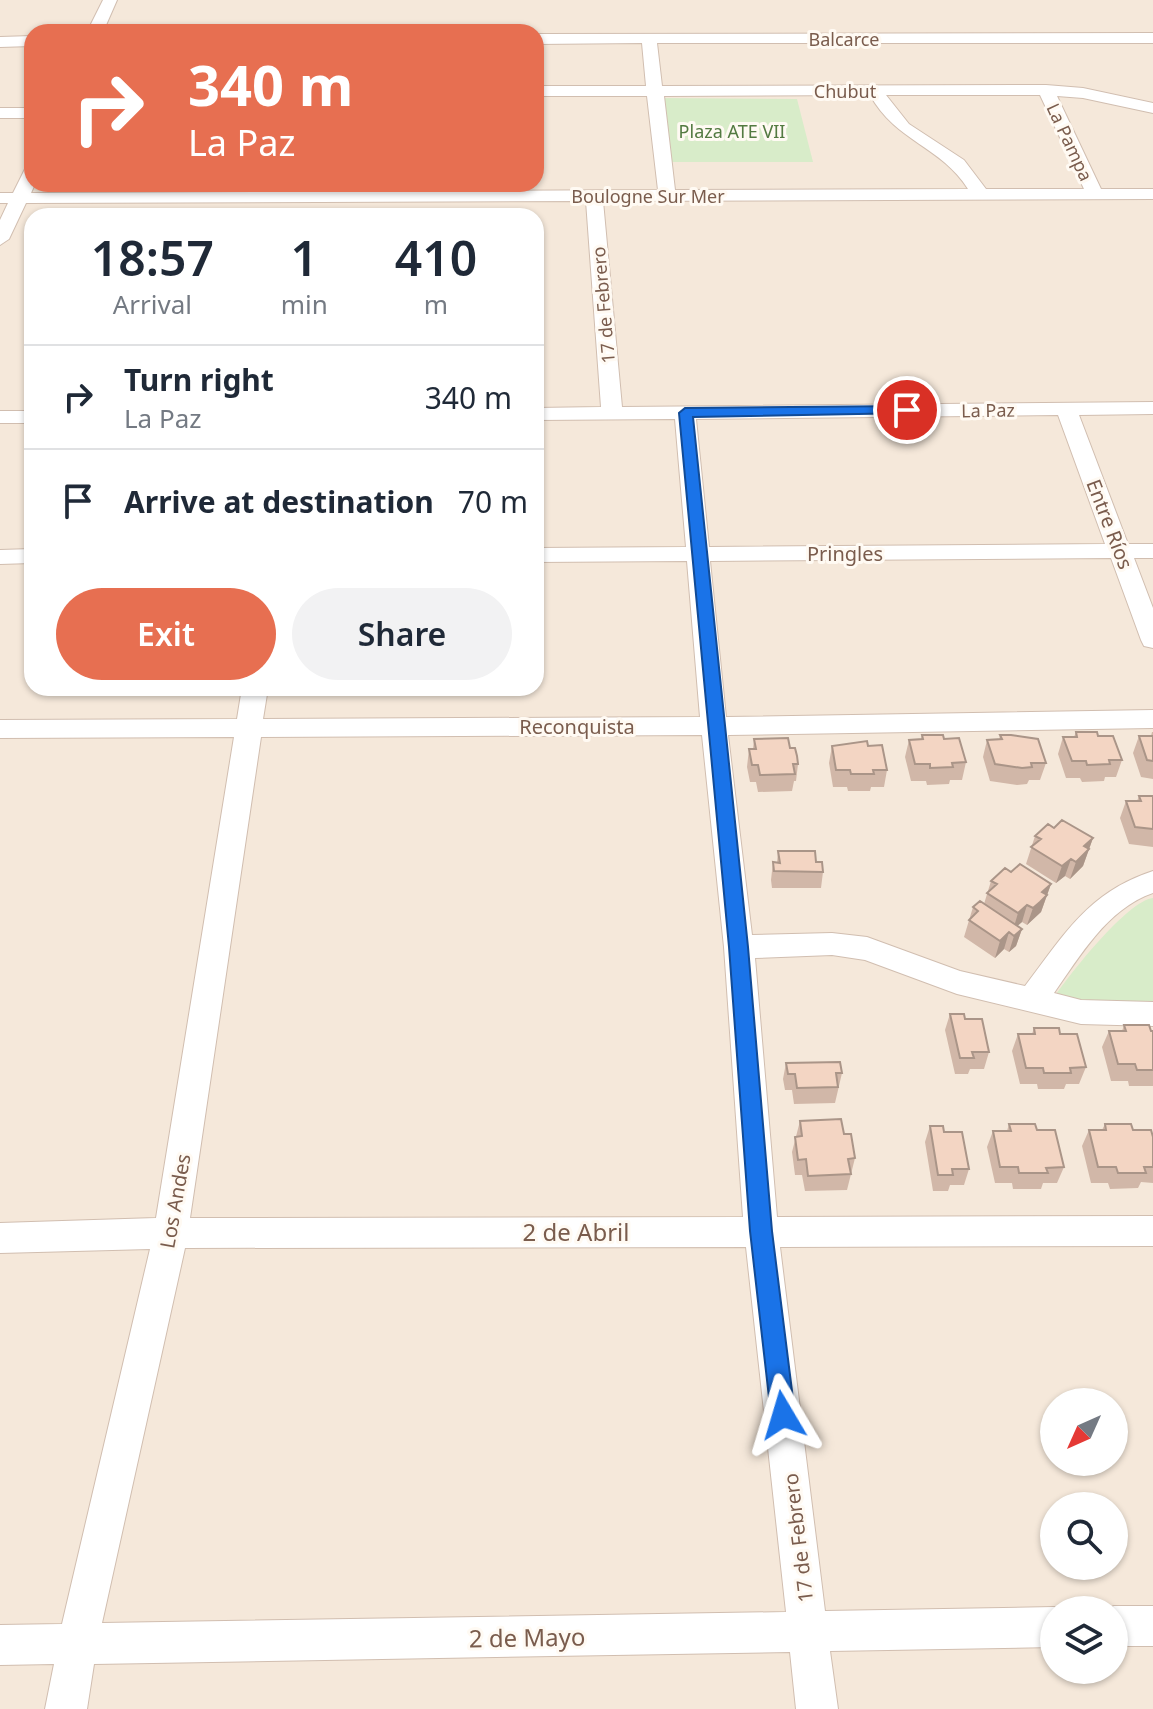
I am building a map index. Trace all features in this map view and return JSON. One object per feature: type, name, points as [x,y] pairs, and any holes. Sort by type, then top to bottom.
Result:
[{"type":"street","points":[[99,24],[110,0]]},
{"type":"street","name":"Balcarce","points":[[544,39],[1153,38]]},
{"type":"street","points":[[649,39],[667,196]]},
{"type":"street","points":[[0,42],[24,41]]},
{"type":"street","name":"Chubut","points":[[544,91],[1046,90],[1083,93],[1153,108]]},
{"type":"street","name":"La Pampa","points":[[1046,90],[1095,194]]},
{"type":"street","points":[[876,91],[888,115],[898,126],[960,165],[980,194]]},
{"type":"street","points":[[0,113],[24,113]]},
{"type":"street","points":[[0,239],[24,189]]},
{"type":"street","name":"Boulogne Sur Mer","points":[[0,198],[257,192]]},
{"type":"street","name":"Boulogne Sur Mer","points":[[422,192],[594,196],[1153,194]]},
{"type":"street","name":"17 de Febrero","points":[[594,196],[612,413]]},
{"type":"street","name":"La Paz","points":[[544,414],[1153,408]]},
{"type":"street","name":"Entre Ríos","points":[[1066,409],[1153,640]]},
{"type":"street","name":"17 de Febrero","points":[[685,413],[714,726],[739,947],[761,1231],[817,1709]]},
{"type":"street","points":[[0,417],[24,417]]},
{"type":"street","name":"Pringles","points":[[544,555],[1153,551]]},
{"type":"street","points":[[0,557],[24,556]]},
{"type":"street","name":"Los Andes","points":[[66,1709],[77,1646],[171,1233],[254,696]]},
{"type":"street","name":"Reconquista","points":[[0,729],[714,726],[1153,719]]},
{"type":"street","points":[[1032,1000],[1111,902],[1130,888],[1153,882]]},
{"type":"street","points":[[739,947],[832,944],[867,949],[957,982],[1081,1012],[1153,1014]]},
{"type":"street","name":"2 de Abril","points":[[0,1238],[171,1233],[1153,1231]]},
{"type":"street","points":[[1128,1626],[1153,1626]]},
{"type":"street","name":"2 de Mayo","points":[[0,1645],[1040,1627]]},
{"type":"shaded area","points":[[0,0],[1153,0],[1153,1709],[0,1709]]},
{"type":"green space","name":"Plaza ATE VII","points":[[656,98],[797,99],[813,162],[663,162]]},
{"type":"green space","points":[[1153,898],[1153,1004],[1099,1005],[1055,996],[1086,956],[1129,911]]},
{"type":"building","points":[[1076,732],[1113,736],[1122,760],[1087,765],[1086,761],[1072,761],[1063,737],[1077,737]]},
{"type":"building","points":[[922,735],[959,738],[966,762],[952,763],[953,767],[930,768],[930,764],[915,764],[909,740],[923,739]]},
{"type":"building","points":[[1000,735],[1038,739],[1046,763],[1031,763],[1032,767],[1022,768],[995,764],[987,740],[1002,739]]},
{"type":"building","points":[[1139,736],[1153,736],[1153,761],[1147,760]]},
{"type":"building","points":[[788,738],[790,748],[795,748],[797,756],[798,764],[793,764],[795,774],[760,775],[758,765],[752,765],[749,749],[756,749],[754,739]]},
{"type":"building","points":[[867,741],[868,746],[882,745],[887,770],[873,770],[874,774],[851,774],[850,770],[836,770],[832,746]]},
{"type":"building","points":[[1139,796],[1153,796],[1153,829],[1135,827],[1126,801],[1141,801]]},
{"type":"building","points":[[1062,820],[1093,838],[1084,846],[1089,849],[1076,862],[1071,859],[1062,866],[1031,847],[1041,839],[1035,836],[1048,824],[1054,828]]},
{"type":"building","points":[[778,851],[815,851],[816,862],[822,862],[823,872],[774,871],[773,862],[780,863]]},
{"type":"building","points":[[1020,864],[1051,884],[1042,892],[1047,895],[1040,902],[1033,908],[1027,905],[1018,913],[987,893],[997,884],[991,881],[1005,868],[1011,872]]},
{"type":"building","points":[[980,901],[1022,929],[1014,936],[1009,932],[1000,941],[969,920],[978,911],[973,907]]},
{"type":"building","points":[[950,1014],[964,1014],[965,1019],[982,1019],[989,1052],[972,1052],[974,1058],[960,1058]]},
{"type":"building","points":[[1124,1025],[1149,1025],[1153,1031],[1153,1070],[1137,1070],[1135,1064],[1118,1064],[1109,1031],[1126,1031]]},
{"type":"building","points":[[1034,1028],[1059,1028],[1060,1034],[1077,1034],[1086,1067],[1070,1068],[1071,1073],[1044,1073],[1043,1068],[1026,1068],[1018,1034],[1035,1034]]},
{"type":"building","points":[[840,1062],[842,1073],[836,1073],[838,1087],[797,1088],[795,1074],[788,1074],[786,1063]]},
{"type":"building","points":[[841,1119],[844,1134],[851,1134],[855,1158],[848,1159],[851,1174],[808,1176],[806,1159],[798,1160],[795,1137],[802,1136],[800,1121]]},
{"type":"building","points":[[1009,1124],[1035,1124],[1037,1130],[1055,1130],[1064,1167],[1046,1168],[1048,1173],[1019,1173],[1018,1167],[1000,1167],[993,1131],[1011,1131]]},
{"type":"building","points":[[1105,1124],[1131,1124],[1133,1130],[1151,1130],[1153,1167],[1144,1167],[1146,1173],[1118,1173],[1116,1167],[1098,1167],[1089,1130],[1106,1130]]},
{"type":"building","points":[[930,1126],[943,1126],[944,1132],[962,1132],[969,1169],[952,1169],[953,1175],[938,1175]]},
{"type":"route","points":[[783,1415],[761,1231],[739,947],[714,726],[685,413],[907,410]]}]
